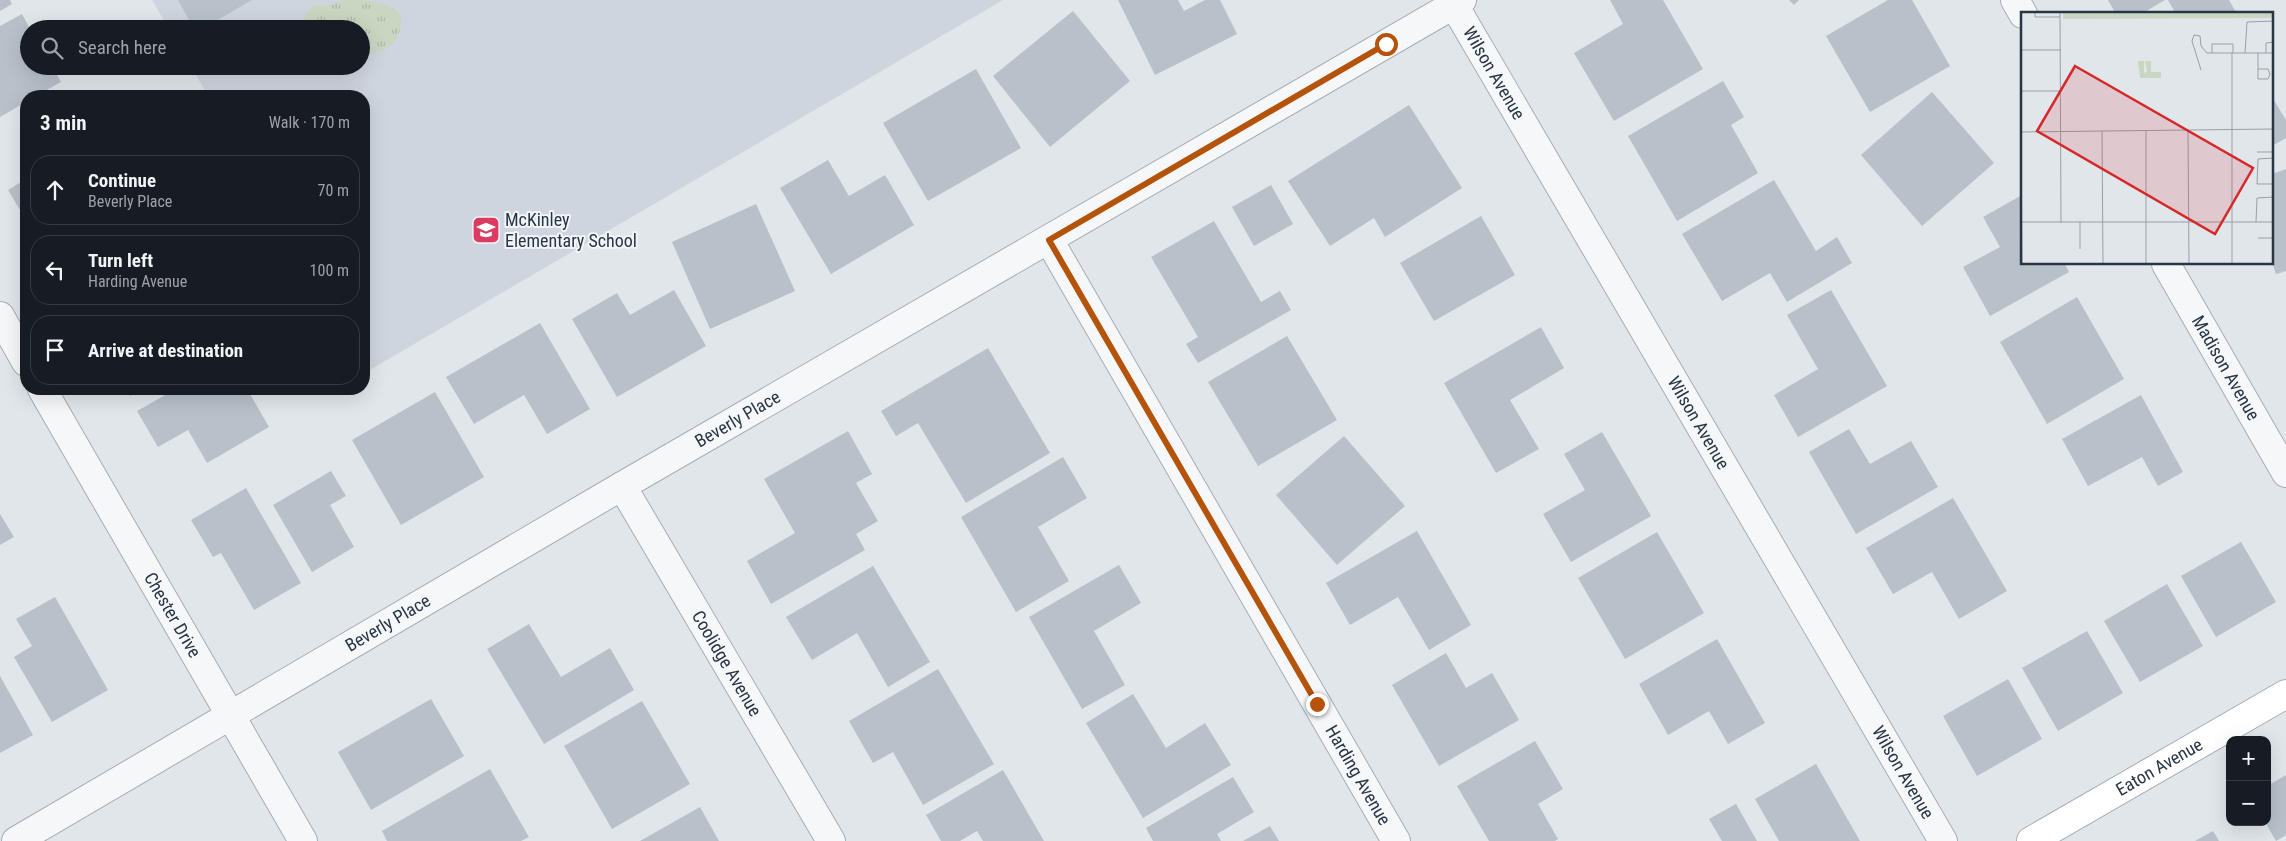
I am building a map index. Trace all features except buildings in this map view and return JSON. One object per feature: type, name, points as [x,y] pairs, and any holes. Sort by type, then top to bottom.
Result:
[{"type":"street","points":[[2015,0],[2022,12]]},
{"type":"street","name":"Beverly Place","points":[[16,841],[231,717],[622,486],[1458,2]]},
{"type":"street","name":"Wilson Avenue","points":[[1458,2],[1943,841]]},
{"type":"street","name":"Harding Avenue","points":[[1049,240],[1396,841]]},
{"type":"street","name":"Madison Avenue","points":[[2167,265],[2286,473]]},
{"type":"street","points":[[1,320],[20,352]]},
{"type":"street","name":"Chester Drive","points":[[45,395],[303,841]]},
{"type":"street","name":"Coolidge Avenue","points":[[622,486],[831,841]]},
{"type":"street","name":"Eaton Avenue","points":[[2031,841],[2286,694]]},
{"type":"shaded area","name":"McKinley Elementary School","points":[[152,0],[1003,0],[370,370],[370,90],[205,90],[196,75],[370,75],[370,20],[164,20]]},
{"type":"green space","points":[[342,0],[370,1],[389,6],[397,11],[401,17],[401,26],[394,42],[387,48],[370,54],[370,20],[304,20],[314,4],[335,4]]},
{"type":"place","name":"McKinley Elementary School","points":[[486,230]]},
{"type":"route","points":[[1317,704],[1049,240],[1386,44]]}]
